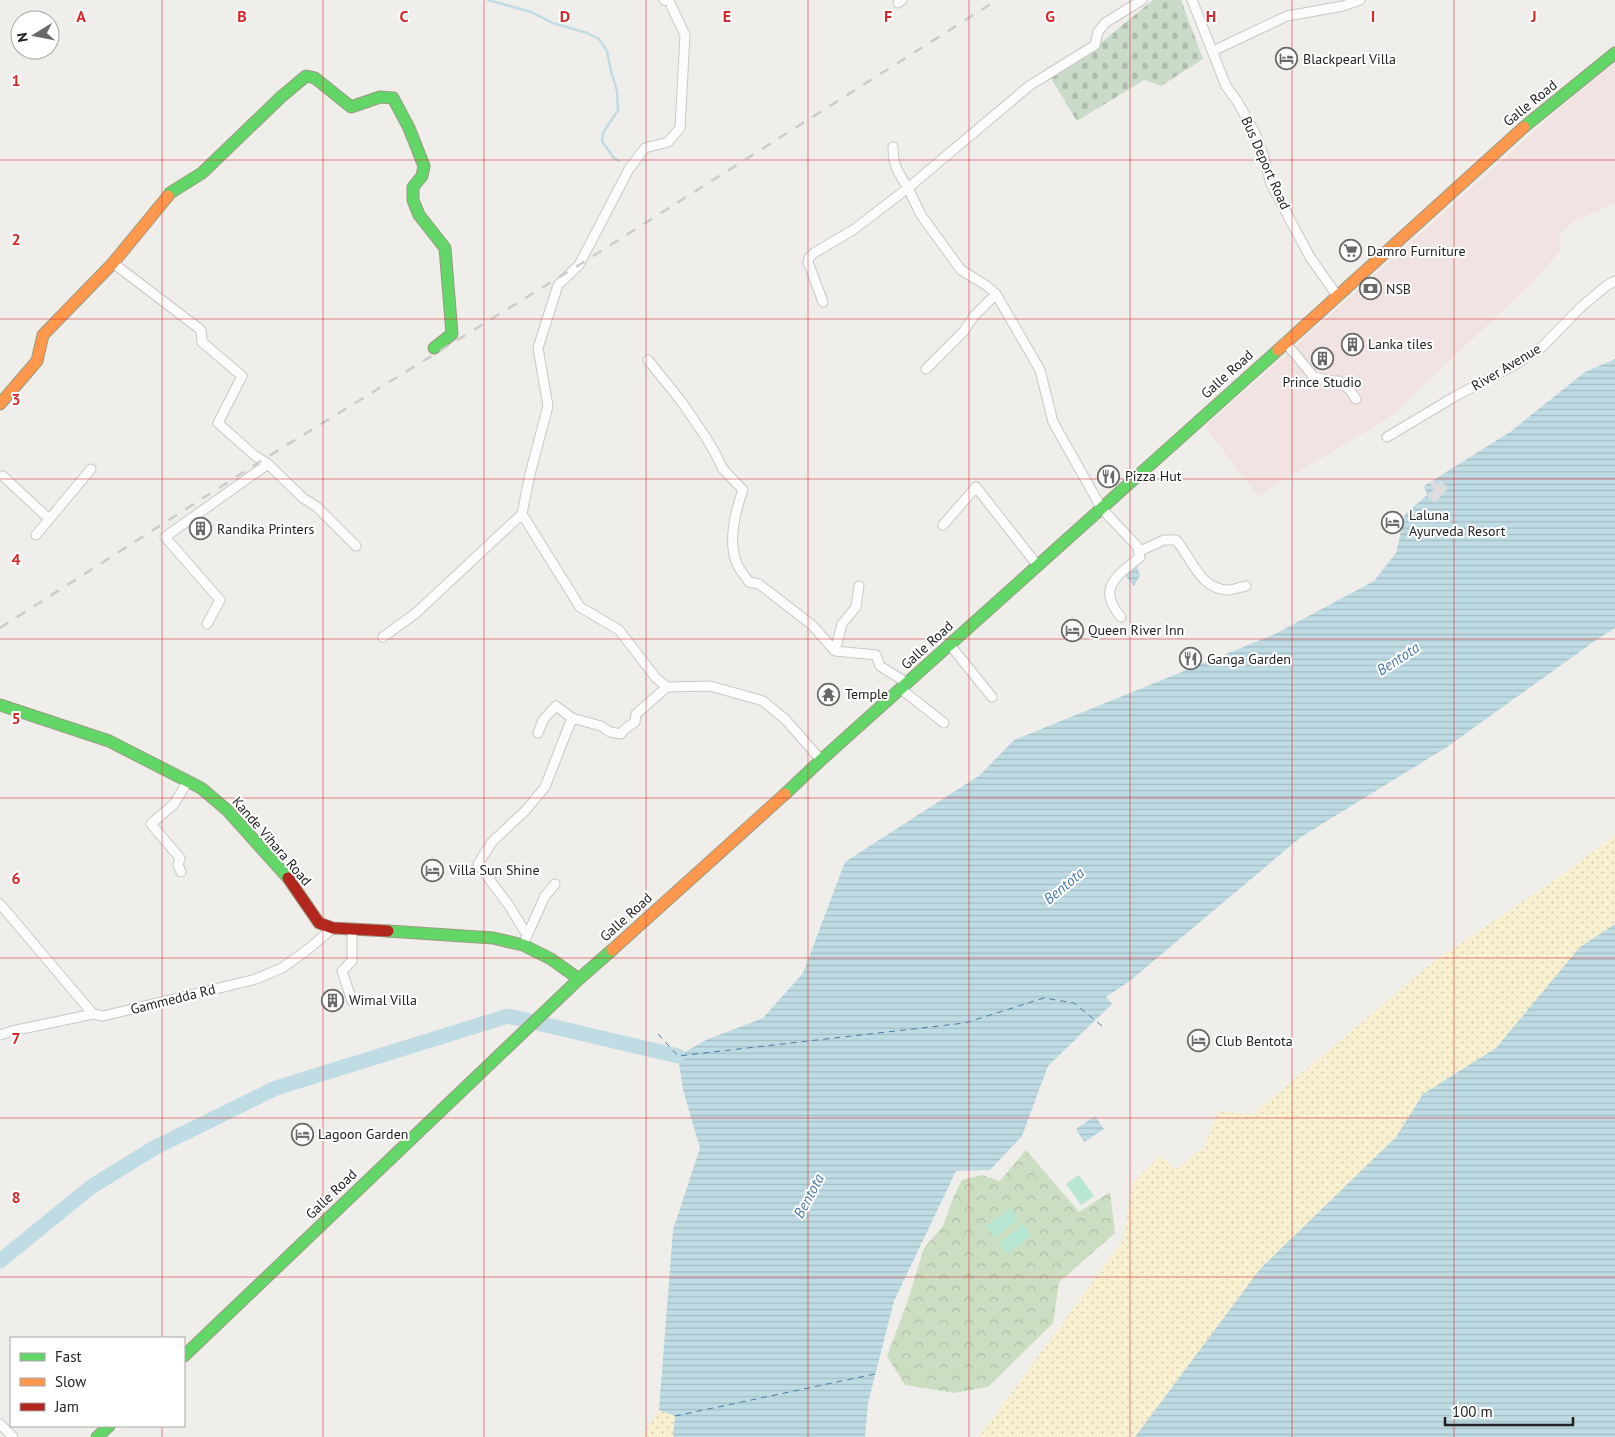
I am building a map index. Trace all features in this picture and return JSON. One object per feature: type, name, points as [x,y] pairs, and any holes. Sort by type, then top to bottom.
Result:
[{"type":"main road","name":"Galle Road","points":[[185,1355],[570,987],[767,812],[821,760],[1102,509],[1336,294],[1518,131],[1615,54]]},
{"type":"main road","points":[[0,404],[37,361],[42,335],[113,263],[170,192],[202,173],[281,97],[306,76],[315,78],[351,107],[380,97],[393,98],[409,128],[424,166],[422,176],[413,187],[413,200],[419,216],[445,248],[452,334],[434,348]]},
{"type":"main road","name":"Kande Vihara Road","points":[[1,707],[109,741],[201,788],[227,810],[288,879],[318,923],[333,928],[525,940],[579,979]]},
{"type":"main road","points":[[96,1437],[108,1427]]},
{"type":"street","points":[[383,637],[416,613],[522,514],[530,474],[548,406],[538,348],[558,285],[579,265],[629,169],[645,148],[668,142],[680,128],[685,35],[668,0]]},
{"type":"street","points":[[823,302],[808,262],[809,258],[853,230],[908,188],[1029,86],[1095,45],[1098,32],[1105,23],[1142,0]]},
{"type":"street","name":"Bus Deport Road","points":[[1192,0],[1226,86],[1255,134],[1264,154],[1271,184],[1310,257],[1336,294]]},
{"type":"street","points":[[1213,51],[1286,16],[1343,6],[1360,0]]},
{"type":"street","points":[[893,146],[893,160],[897,170],[921,215],[961,270],[996,294],[1040,370],[1053,422],[1102,509],[1140,551],[1140,557],[1115,580],[1109,592],[1110,601],[1121,617]]},
{"type":"street","points":[[113,263],[201,330],[202,342],[242,376],[218,423],[268,464],[303,498],[317,507],[356,546]]},
{"type":"street","name":"River Avenue","points":[[1386,438],[1454,397],[1513,366],[1542,347],[1581,307],[1615,281]]},
{"type":"street","points":[[926,368],[964,332],[974,316],[996,294]]},
{"type":"street","points":[[1285,342],[1314,377],[1339,381],[1350,390],[1356,399]]},
{"type":"street","points":[[648,360],[681,401],[705,436],[723,469],[743,490],[735,510],[733,548],[737,565],[750,582],[759,584],[812,625],[835,651],[876,655],[880,666],[944,723]]},
{"type":"street","points":[[207,624],[220,600],[165,537],[268,464]]},
{"type":"street","points":[[36,535],[91,470]]},
{"type":"street","points":[[3,476],[49,519]]},
{"type":"street","points":[[943,525],[976,487],[1038,566]]},
{"type":"street","points":[[522,514],[580,607],[619,630],[656,678],[667,687]]},
{"type":"street","points":[[1140,551],[1164,540],[1176,540],[1205,582],[1230,590],[1246,586]]},
{"type":"street","points":[[835,651],[842,624],[856,607],[858,586]]},
{"type":"street","points":[[950,645],[992,697]]},
{"type":"street","points":[[538,733],[543,720],[556,706],[572,718],[601,726],[610,732],[621,734],[635,722],[636,714],[667,687],[710,686],[764,701],[785,720],[821,760]]},
{"type":"street","points":[[525,940],[510,907],[478,864],[492,842],[526,810],[545,787],[572,718]]},
{"type":"street","points":[[181,872],[178,865],[180,858],[151,824],[174,804],[188,781]]},
{"type":"street","points":[[525,940],[545,896],[555,884]]},
{"type":"street","points":[[0,904],[93,1014]]},
{"type":"street","name":"Gammedda Rd","points":[[0,1035],[93,1014],[103,1016],[256,979],[282,968],[333,928]]},
{"type":"street","points":[[352,929],[352,961],[342,971],[352,1001]]},
{"type":"street","points":[[0,1424],[13,1437]]},
{"type":"shaded area","points":[[1615,63],[1615,203],[1575,221],[1559,235],[1560,251],[1530,285],[1389,418],[1258,496],[1205,427],[1574,96]]},
{"type":"green space","points":[[1153,0],[1181,0],[1203,59],[1161,86],[1144,80],[1077,121],[1050,77],[1097,46]]},
{"type":"green space","points":[[1026,1150],[1079,1212],[1110,1192],[1115,1233],[1059,1282],[1053,1323],[988,1387],[954,1393],[905,1385],[887,1356],[906,1306],[924,1248],[943,1226],[962,1180],[982,1175],[1000,1181]]},
{"type":"green space","points":[[1079,1175],[1094,1196],[1081,1205],[1066,1184]]},
{"type":"green space","points":[[1011,1208],[1019,1219],[995,1238],[986,1226]]},
{"type":"green space","points":[[1023,1224],[1031,1236],[1007,1254],[999,1243]]},
{"type":"sand","points":[[1615,835],[1615,924],[1580,947],[1496,1048],[1423,1094],[1396,1137],[1260,1269],[1135,1437],[979,1437],[1123,1240],[1133,1182],[1160,1156],[1176,1169],[1204,1147],[1218,1111],[1252,1115],[1433,962],[1562,875]]},
{"type":"sand","points":[[659,1410],[675,1416],[673,1437],[641,1437]]},
{"type":"water","name":"Bentota","points":[[1615,359],[1615,628],[1447,747],[1301,837],[1131,980],[1106,997],[1112,1004],[1048,1066],[1022,1136],[990,1170],[956,1171],[894,1301],[868,1403],[865,1437],[673,1437],[675,1416],[659,1410],[673,1230],[700,1148],[683,1090],[678,1056],[706,1040],[763,1018],[803,973],[845,862],[980,775],[1014,740],[1275,634],[1374,581],[1396,553],[1405,514],[1427,495],[1424,486],[1510,432],[1585,372]]},
{"type":"water","points":[[1137,565],[1140,576],[1134,586],[1125,575]]},
{"type":"water","points":[[1615,924],[1615,1437],[1135,1437],[1260,1269],[1396,1137],[1423,1094],[1496,1048],[1580,947]]},
{"type":"water","points":[[1095,1116],[1104,1129],[1084,1142],[1076,1129]]},
{"type":"pier","points":[[1433,480],[1437,485],[1441,481],[1448,488],[1435,503],[1427,496],[1434,489],[1429,482]]},
{"type":"waterway","points":[[488,0],[531,12],[553,23],[587,33],[599,39],[607,51],[617,91],[618,110],[603,133],[602,141],[613,157],[619,161]]},
{"type":"waterway","points":[[0,1261],[91,1187],[154,1148],[276,1088],[508,1016],[678,1056]]},
{"type":"ferry route","points":[[658,1034],[678,1056],[965,1023],[1044,998],[1074,1003],[1102,1026]]},
{"type":"ferry route","points":[[675,1416],[875,1374]]},
{"type":"railway","points":[[0,628],[261,461],[579,265],[997,0]]},
{"type":"traffic: fast","points":[[1524,127],[1615,53]]},
{"type":"traffic: fast","points":[[168,196],[202,173],[281,97],[306,76],[315,78],[351,107],[380,97],[393,98],[409,128],[424,166],[422,176],[413,187],[413,200],[419,215],[445,248],[452,334],[434,348]]},
{"type":"traffic: fast","points":[[785,794],[1278,350]]},
{"type":"traffic: fast","points":[[0,705],[109,741],[201,788],[227,810],[288,878]]},
{"type":"traffic: fast","points":[[388,931],[493,938],[523,945],[551,959],[579,979]]},
{"type":"traffic: fast","points":[[185,1355],[579,979],[612,950]]},
{"type":"traffic: fast","points":[[97,1437],[108,1427]]},
{"type":"traffic: slow","points":[[1278,350],[1524,127]]},
{"type":"traffic: slow","points":[[0,404],[37,361],[43,335],[113,263],[168,196]]},
{"type":"traffic: slow","points":[[612,950],[785,794]]},
{"type":"traffic: jam","points":[[288,878],[319,923],[333,928],[388,931]]},
{"type":"place","name":"Blackpearl Villa","points":[[1287,59]]},
{"type":"place","name":"Damro Furniture","points":[[1351,251]]},
{"type":"place","name":"NSB","points":[[1370,289]]},
{"type":"place","name":"Lanka tiles","points":[[1352,344]]},
{"type":"place","name":"Prince Studio","points":[[1322,359]]},
{"type":"place","name":"Pizza Hut","points":[[1109,476]]},
{"type":"place","name":"Laluna Ayurveda Resort","points":[[1393,523]]},
{"type":"place","name":"Randika Printers","points":[[201,529]]},
{"type":"place","name":"Queen River Inn","points":[[1072,630]]},
{"type":"place","name":"Ganga Garden","points":[[1191,659]]},
{"type":"place","name":"Temple","points":[[829,694]]},
{"type":"place","name":"Villa Sun Shine","points":[[433,870]]},
{"type":"place","name":"Wimal Villa","points":[[333,1000]]},
{"type":"place","name":"Club Bentota","points":[[1199,1041]]},
{"type":"place","name":"Lagoon Garden","points":[[302,1134]]}]
